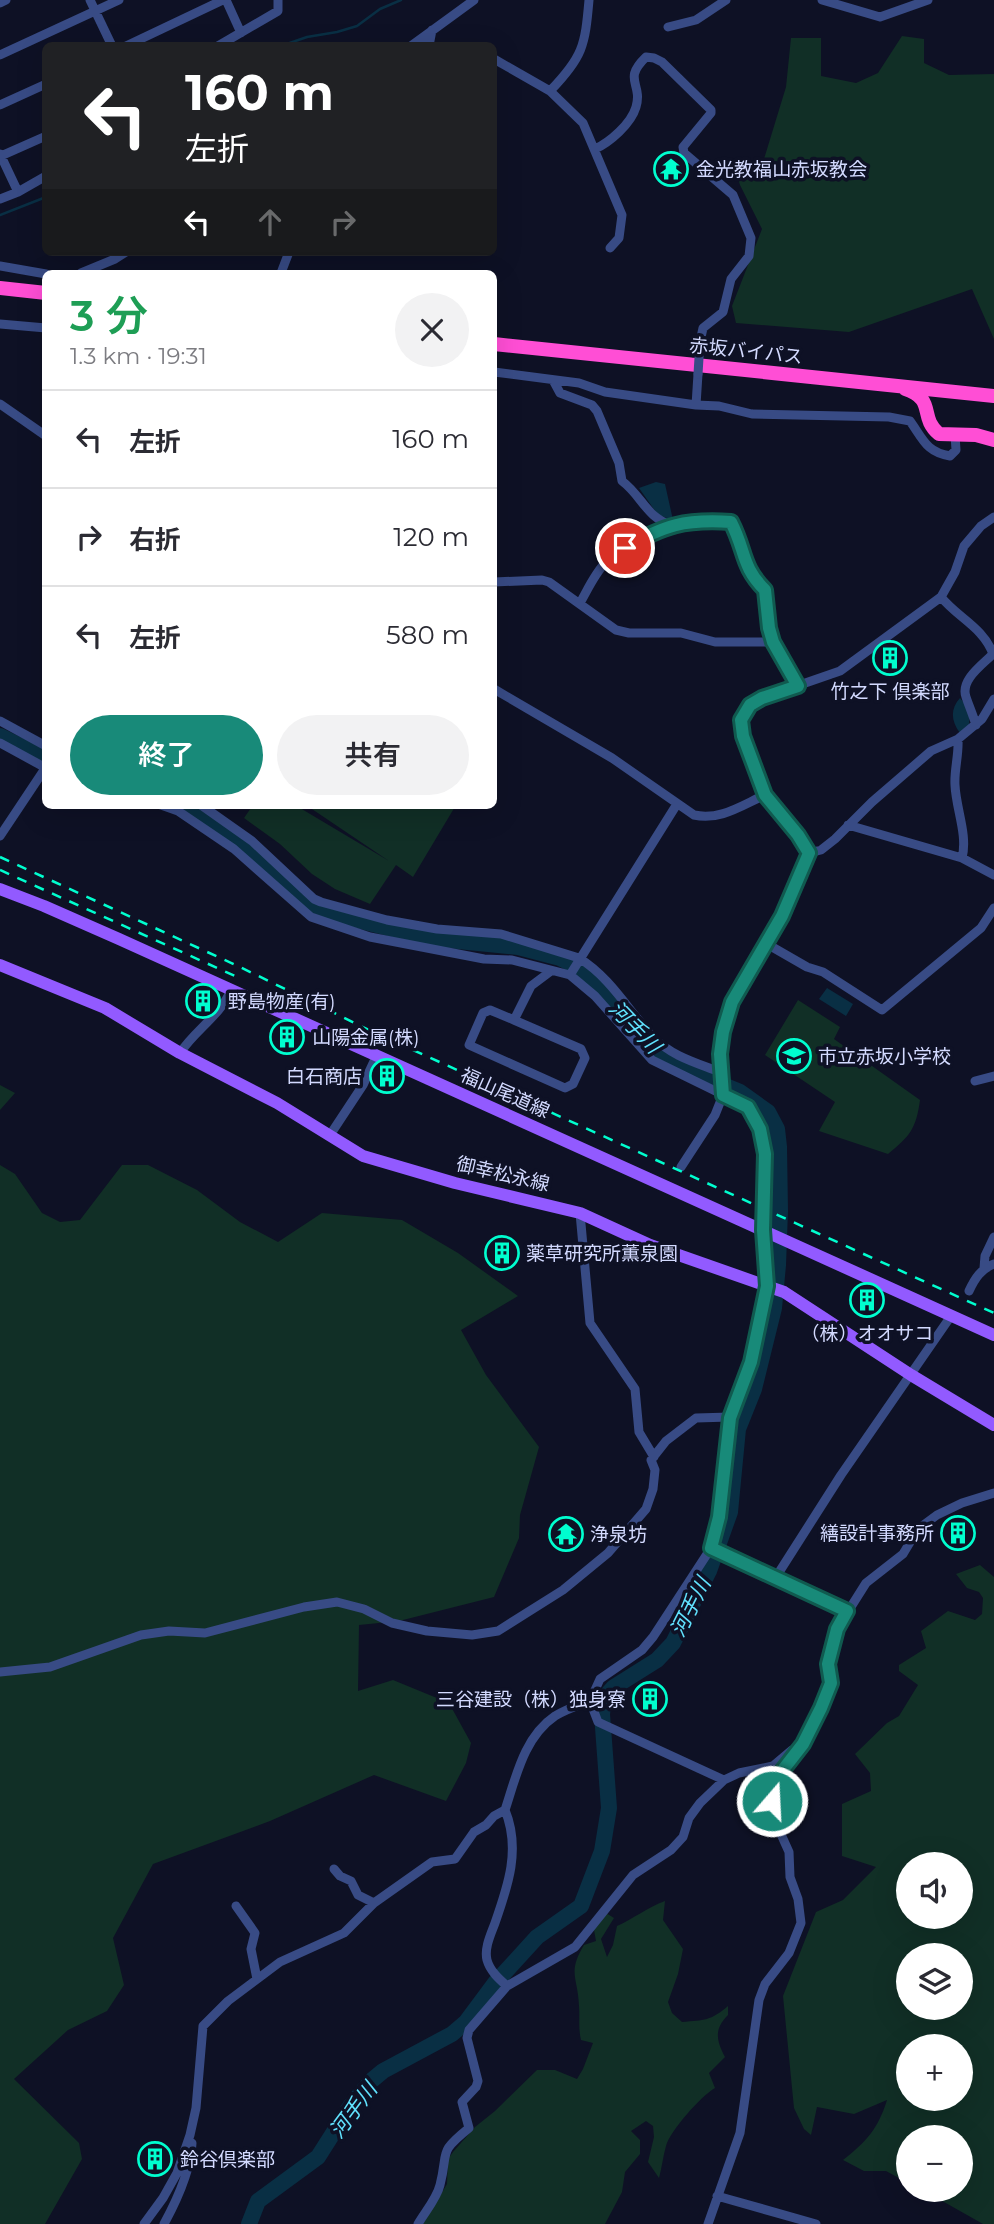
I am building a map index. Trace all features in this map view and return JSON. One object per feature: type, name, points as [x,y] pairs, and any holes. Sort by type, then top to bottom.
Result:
[{"type":"highway","points":[[0,288],[42,294]]},
{"type":"highway","points":[[0,294],[42,295]]},
{"type":"highway","name":"赤坂バイパス","points":[[497,342],[932,384],[958,383],[994,394]]},
{"type":"highway","name":"赤坂バイパス","points":[[497,342],[994,394]]},
{"type":"highway","points":[[894,385],[919,394],[925,401],[930,423],[939,434],[976,435],[994,440]]},
{"type":"highway","points":[[930,423],[938,399],[946,396],[994,394]]},
{"type":"main road","name":"福山尾道線","points":[[0,889],[57,911],[994,1335]]},
{"type":"main road","name":"御幸松永線","points":[[0,965],[105,1009],[180,1053],[277,1102],[363,1156],[455,1183],[580,1213],[650,1245],[773,1288],[994,1425]]},
{"type":"street","points":[[0,3],[6,0]]},
{"type":"street","points":[[90,0],[110,42]]},
{"type":"street","points":[[0,55],[119,0]]},
{"type":"street","points":[[135,42],[225,0],[241,33]]},
{"type":"street","points":[[225,42],[278,11],[278,0]]},
{"type":"street","points":[[416,42],[474,0]]},
{"type":"street","points":[[550,91],[578,57],[586,35],[589,0]]},
{"type":"street","points":[[668,27],[696,20],[726,0]]},
{"type":"street","points":[[822,0],[880,17],[929,0]]},
{"type":"street","points":[[430,42],[432,30]]},
{"type":"street","points":[[595,149],[608,143],[636,108],[637,95],[633,76],[635,68],[646,57],[662,62],[711,110],[683,147],[684,153],[733,195],[751,238],[749,256],[731,279],[723,312],[702,328],[696,405]]},
{"type":"street","points":[[497,60],[550,91],[583,123],[622,215],[619,238],[610,248]]},
{"type":"street","points":[[0,105],[42,86]]},
{"type":"street","points":[[19,192],[1,155],[42,138]]},
{"type":"street","points":[[0,198],[19,192],[42,178]]},
{"type":"street","points":[[89,270],[122,256]]},
{"type":"street","points":[[0,266],[42,273]]},
{"type":"street","points":[[0,324],[42,328]]},
{"type":"street","points":[[497,372],[579,383],[605,392],[696,405],[719,405],[752,414],[889,417],[910,421],[923,443],[938,454],[950,456],[956,450],[955,435]]},
{"type":"street","points":[[553,380],[560,393],[592,405],[597,411],[619,463],[622,481],[632,488],[656,520],[672,525]]},
{"type":"street","points":[[0,404],[42,433]]},
{"type":"street","points":[[809,853],[798,835],[765,795],[743,736],[741,720],[750,705],[762,698],[840,671],[941,597],[955,572],[964,546],[981,526],[994,517]]},
{"type":"street","points":[[580,603],[607,561],[655,530],[705,520],[731,522],[740,538],[746,565],[753,578],[765,590],[773,642],[798,686]]},
{"type":"street","points":[[497,582],[549,582],[616,630],[629,633],[663,632],[715,642],[773,642]]},
{"type":"street","points":[[941,597],[951,609],[981,631],[993,654],[971,676],[964,695],[976,725]]},
{"type":"street","points":[[497,691],[612,758],[694,815],[707,818],[718,816],[765,795]]},
{"type":"street","points":[[809,853],[821,850],[931,751],[958,740],[976,725],[994,699]]},
{"type":"street","points":[[0,721],[42,744]]},
{"type":"street","points":[[958,740],[955,781],[965,845],[962,858]]},
{"type":"street","points":[[0,743],[42,765]]},
{"type":"street","points":[[0,836],[42,772]]},
{"type":"street","points":[[570,974],[677,804]]},
{"type":"street","points":[[173,809],[234,849],[311,918],[370,937],[484,959],[512,960],[570,974],[595,996],[652,1060],[748,1107],[760,1129],[765,1154],[766,1232],[773,1288],[751,1362],[730,1418],[713,1549],[642,1650],[600,1679],[590,1701],[558,1714],[545,1724],[528,1745],[505,1811],[513,1859],[510,1881],[487,1946],[487,1961],[501,1981]]},
{"type":"street","points":[[207,809],[252,841],[314,899],[321,902],[425,927],[500,934],[590,964],[621,995],[653,1037],[664,1047],[678,1056],[721,1074]]},
{"type":"street","points":[[848,825],[962,858],[994,875]]},
{"type":"street","points":[[681,1167],[715,1115],[723,1093],[723,1032],[732,1002],[782,916],[809,853]]},
{"type":"street","points":[[767,944],[807,967],[823,972],[882,1010],[981,928],[994,908]]},
{"type":"street","points":[[514,1020],[531,986],[551,971]]},
{"type":"street","points":[[180,1053],[191,1035],[210,1020],[231,990]]},
{"type":"street","points":[[490,1010],[514,1020],[581,1049],[585,1058],[573,1084],[565,1088],[469,1045],[483,1013],[490,1010]]},
{"type":"street","points":[[330,1135],[363,1085],[376,1057]]},
{"type":"street","points":[[975,1082],[994,1076]]},
{"type":"street","points":[[580,1213],[590,1323],[635,1389],[639,1432],[654,1457]]},
{"type":"street","points":[[969,1291],[974,1280],[989,1266],[985,1256],[994,1237]]},
{"type":"street","points":[[776,1577],[841,1475],[951,1316]]},
{"type":"street","points":[[0,1672],[50,1667],[141,1634],[169,1631],[205,1633],[292,1609],[338,1602],[365,1609],[392,1623],[427,1631],[472,1635],[498,1631],[563,1590],[608,1553],[646,1509],[653,1489],[655,1470],[652,1460],[666,1441],[696,1418],[730,1418]]},
{"type":"street","points":[[708,2224],[740,2133],[759,2000],[765,1984],[789,1953],[802,1923],[798,1899],[790,1877],[789,1852],[775,1821],[772,1801],[775,1780],[803,1744],[831,1683],[828,1664],[837,1629],[866,1583],[903,1554],[918,1529],[937,1515],[962,1503],[994,1493]]},
{"type":"street","points":[[713,1549],[847,1611]]},
{"type":"street","points":[[590,1701],[598,1722],[608,1728],[723,1780]]},
{"type":"street","points":[[418,2224],[440,2187],[444,2155],[449,2145],[469,2128],[462,2102],[478,2081],[467,2038],[469,2030],[501,1981],[576,1947],[633,1875],[671,1850],[683,1837],[689,1818],[723,1780],[739,1773],[773,1766],[803,1744]]},
{"type":"street","points":[[144,2224],[177,2173],[190,2135],[196,2108],[203,2026],[228,2001],[280,1962],[344,1933],[374,1903],[432,1862],[455,1859],[474,1832],[505,1811]]},
{"type":"street","points":[[334,1869],[340,1876],[351,1881],[358,1895],[374,1903]]},
{"type":"street","points":[[236,1906],[255,1933],[251,1948],[257,1979]]},
{"type":"street","points":[[164,2224],[188,2165],[192,2147],[190,2135]]},
{"type":"street","points":[[717,2196],[816,2224]]},
{"type":"green space","points":[[902,36],[924,39],[924,63],[949,75],[994,74],[994,339],[972,289],[849,332],[736,323],[732,306],[762,229],[740,185],[734,166],[764,159],[786,87],[791,38],[821,38],[821,76],[856,83],[878,73]]},
{"type":"green space","points":[[250,809],[302,809],[389,861],[312,809],[454,809],[413,877],[396,865],[370,904],[335,889],[312,874],[280,844],[244,818]]},
{"type":"green space","points":[[798,1000],[840,1027],[834,1039],[920,1100],[911,1131],[888,1154],[819,1131],[835,1102],[765,1055]]},
{"type":"green space","points":[[0,1085],[15,1093],[0,1110]]},
{"type":"green space","points":[[0,1165],[15,1174],[42,1213],[60,1222],[80,1220],[122,1165],[148,1165],[197,1190],[240,1222],[278,1242],[322,1213],[402,1220],[458,1253],[518,1296],[461,1330],[486,1375],[539,1447],[520,1515],[519,1538],[494,1597],[399,1621],[359,1625],[358,1691],[393,1680],[449,1703],[471,1743],[466,1763],[446,1801],[374,1775],[270,1821],[153,1864],[113,1938],[124,1985],[107,2011],[68,2030],[14,2079],[79,2143],[82,2159],[45,2224],[0,2224]]},
{"type":"green space","points":[[980,1565],[994,1577],[994,2224],[983,2224],[944,2202],[973,2202],[973,2125],[896,2125],[896,2176],[886,2171],[864,2171],[843,2160],[870,2134],[880,2119],[887,2100],[854,2114],[817,2107],[811,2135],[804,2129],[794,2108],[783,1996],[816,1912],[843,1900],[876,1867],[842,1856],[842,1804],[871,1791],[870,1773],[855,1754],[887,1723],[899,1716],[918,1685],[899,1671],[899,1665],[926,1648],[921,1631],[948,1611],[975,1620],[982,1614],[983,1598],[979,1592],[967,1588],[956,1574]]},
{"type":"green space","points":[[665,1901],[663,1920],[683,1949],[668,2002],[672,2013],[682,2022],[696,2021],[712,2017],[728,2006],[728,2015],[720,2025],[718,2035],[725,2057],[709,2073],[715,2088],[694,2106],[673,2132],[666,2146],[659,2178],[648,2162],[654,2137],[653,2126],[646,2121],[631,2131],[640,2140],[640,2154],[625,2172],[622,2192],[605,2224],[423,2224],[447,2184],[448,2159],[475,2127],[537,2070],[555,2070],[577,2079],[583,2069],[593,2043],[581,2040],[576,1962],[584,1945],[596,1941],[594,1930],[606,1913],[614,1918],[601,1939],[607,1957],[617,1926]]},
{"type":"water","points":[[656,482],[665,484],[673,520],[658,515],[639,488]]},
{"type":"water","points":[[960,698],[967,708],[969,727],[960,733],[953,715]]},
{"type":"water","points":[[827,988],[853,1004],[846,1016],[819,999]]},
{"type":"waterway","points":[[293,42],[357,26],[380,9],[401,0]]},
{"type":"waterway","points":[[0,215],[42,199]]},
{"type":"waterway","name":"河手川","points":[[0,736],[42,754]]},
{"type":"waterway","name":"河手川","points":[[196,809],[232,834],[314,905],[341,916],[428,938],[518,947],[560,958],[582,969],[606,993],[655,1053],[674,1065],[740,1092],[768,1112],[777,1129],[779,1147],[780,1211],[774,1308],[754,1389],[738,1429],[730,1512],[709,1571],[673,1643],[657,1660],[614,1687],[604,1698],[602,1714],[609,1808],[602,1851],[581,1906],[537,1937],[495,1983],[466,2022],[452,2034],[383,2071],[371,2081],[351,2105],[318,2157],[258,2201],[249,2224]]},
{"type":"railway","points":[[0,857],[240,967],[371,1031],[994,1313]]},
{"type":"railway","points":[[0,870],[235,976]]},
{"type":"place","name":"金光教福山赤坂教会","points":[[671,169]]},
{"type":"place","name":"竹之下 倶楽部","points":[[890,658]]},
{"type":"place","name":"野島物産(有)","points":[[203,1001]]},
{"type":"place","name":"山陽金属(株)","points":[[287,1037]]},
{"type":"place","name":"市立赤坂小学校","points":[[794,1056]]},
{"type":"place","name":"白石商店","points":[[387,1076]]},
{"type":"place","name":"薬草研究所薫泉園","points":[[502,1253]]},
{"type":"place","name":"（株）オオサコ","points":[[867,1300]]},
{"type":"place","name":"繕設計事務所","points":[[958,1533]]},
{"type":"place","name":"浄泉坊","points":[[566,1534]]},
{"type":"place","name":"三谷建設（株）独身寮","points":[[650,1699]]},
{"type":"place","name":"鈴谷倶楽部","points":[[155,2159]]},
{"type":"route","points":[[625,548],[655,530],[672,525],[705,520],[731,522],[740,538],[746,565],[753,578],[765,590],[773,642],[798,686],[750,705],[741,720],[743,736],[765,795],[798,835],[809,853],[782,916],[732,1002],[723,1032],[720,1072],[723,1095],[748,1107],[760,1129],[765,1154],[763,1230],[767,1286],[751,1362],[730,1418],[719,1517],[711,1548],[847,1611],[837,1629],[828,1664],[831,1683],[803,1744],[775,1780],[772,1801]]}]
